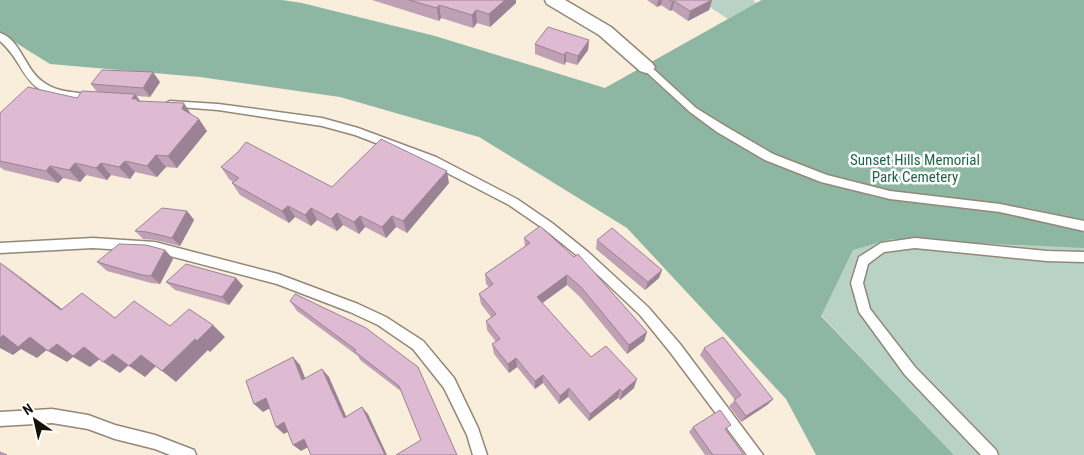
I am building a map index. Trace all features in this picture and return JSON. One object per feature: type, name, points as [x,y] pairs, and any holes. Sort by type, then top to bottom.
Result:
[{"type":"street","points":[[554,0],[605,31],[646,66]]},
{"type":"lane","points":[[0,36],[10,44],[35,81],[58,93],[75,97],[103,99]]},
{"type":"lane","points":[[646,66],[693,110],[721,129],[769,157],[825,180],[890,195],[1000,208],[1084,226]]},
{"type":"lane","points":[[161,103],[237,110],[322,122],[358,132],[432,160],[513,202],[577,249],[644,311],[675,348],[756,455]]},
{"type":"lane","points":[[0,248],[93,243],[155,248],[278,279],[361,311],[382,321],[418,345],[431,360],[449,383],[474,434],[480,455]]},
{"type":"lane","points":[[992,455],[910,371],[865,312],[856,283],[863,261],[881,248],[915,243],[1047,256],[1084,257]]},
{"type":"lane","points":[[0,419],[52,416],[88,422],[115,432],[155,442],[189,455]]},
{"type":"green space","points":[[0,0],[282,0],[302,3],[435,36],[605,88],[762,0],[1084,0],[1084,248],[891,239],[853,250],[821,316],[954,455],[816,455],[786,399],[627,228],[479,137],[340,97],[200,77],[50,64],[0,33]]},
{"type":"green space","name":"Sunset Hills Memorial Park Cemetery","points":[[699,0],[753,0],[756,3],[762,0],[1084,0],[1084,455],[954,455],[605,88],[728,19]]},
{"type":"building","points":[[409,0],[505,0],[489,14],[476,10],[472,15],[439,5],[437,8]]},
{"type":"building","points":[[669,0],[712,0],[690,11]]},
{"type":"building","points":[[548,27],[589,40],[578,56],[566,52],[564,55],[535,44]]},
{"type":"building","points":[[102,70],[153,72],[143,88],[91,84]]},
{"type":"building","points":[[28,87],[77,98],[82,91],[135,94],[132,99],[138,99],[137,101],[184,103],[182,109],[199,119],[168,156],[156,155],[147,166],[125,161],[119,167],[101,163],[96,168],[75,163],[69,170],[50,166],[46,171],[0,161],[0,113]]},
{"type":"building","points":[[381,139],[447,171],[403,221],[392,216],[382,227],[360,216],[354,222],[337,213],[331,219],[311,208],[305,215],[288,206],[282,211],[232,183],[239,178],[221,167],[246,142],[332,187]]},
{"type":"building","points":[[162,208],[187,211],[172,238],[135,231]]},
{"type":"building","points":[[540,226],[574,257],[578,254],[647,332],[629,345],[581,287],[567,275],[537,297],[591,357],[606,346],[637,379],[622,392],[620,389],[590,414],[569,388],[560,396],[543,375],[535,381],[516,358],[508,364],[492,344],[500,339],[486,321],[496,314],[479,294],[493,284],[485,274],[530,243],[524,238]]},
{"type":"building","points":[[612,228],[662,270],[648,282],[597,240]]},
{"type":"building","points":[[119,244],[146,245],[165,250],[151,276],[97,262]]},
{"type":"building","points":[[0,263],[61,310],[82,293],[115,318],[134,301],[170,326],[189,309],[213,325],[197,341],[195,339],[162,371],[141,355],[129,366],[113,354],[103,362],[84,347],[73,356],[57,344],[48,351],[30,337],[18,347],[3,335],[0,338]]},
{"type":"building","points":[[186,264],[236,278],[222,297],[166,282]]},
{"type":"building","points":[[295,294],[366,328],[418,367],[457,455],[396,455],[421,440],[399,386],[354,351],[356,350],[290,301]]},
{"type":"building","points":[[723,337],[773,399],[746,416],[734,400],[741,395],[704,348]]},
{"type":"building","points":[[293,357],[302,380],[322,369],[344,418],[362,407],[385,455],[311,455],[304,439],[293,445],[284,422],[276,427],[266,398],[254,404],[246,381]]},
{"type":"building","points":[[720,410],[731,425],[725,429],[744,455],[713,455],[693,427]]}]
